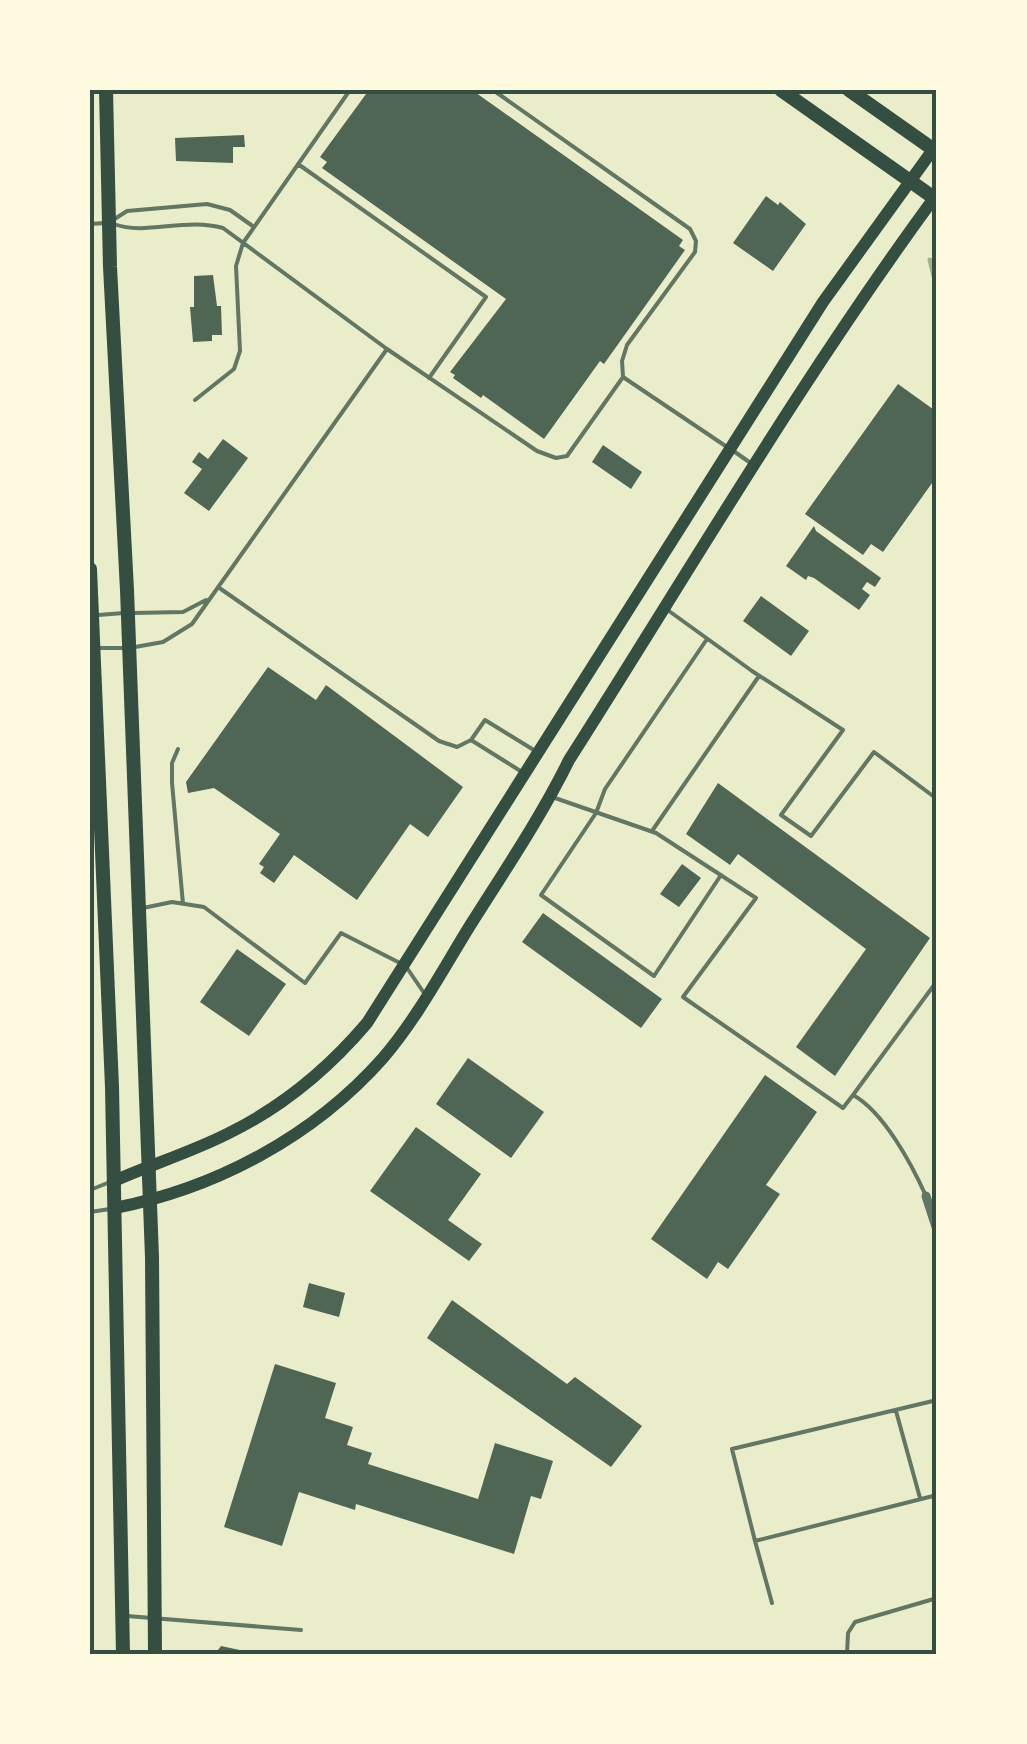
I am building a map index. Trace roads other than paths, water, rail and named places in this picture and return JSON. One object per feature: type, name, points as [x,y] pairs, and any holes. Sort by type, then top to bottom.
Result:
[{"type":"main road","points":[[106,90],[150,1202],[155,1654]]},
{"type":"main road","points":[[115,1208],[150,1202],[262,1155],[331,1108],[384,1056],[429,999],[570,760],[753,464],[856,307],[936,198],[781,90]]},
{"type":"main road","points":[[114,1181],[224,1136],[304,1086],[358,1033],[405,966],[823,302],[936,148],[849,90]]},
{"type":"main road","points":[[90,569],[115,1208],[123,1654]]},
{"type":"street","points":[[926,1196],[937,1230]]},
{"type":"lane","points":[[195,400],[234,369],[240,350],[236,266],[243,242],[350,90]]},
{"type":"lane","points":[[110,222],[127,229],[201,222],[222,228],[387,349],[537,451],[556,458],[567,456],[623,376],[626,346],[695,252],[696,241],[690,229],[493,90]]},
{"type":"lane","points":[[298,164],[486,298],[430,378]]},
{"type":"lane","points":[[90,224],[110,222],[127,211],[208,204],[230,210],[254,228]]},
{"type":"lane","points":[[92,648],[129,648],[163,642],[192,624],[387,349]]},
{"type":"lane","points":[[623,376],[753,464]]},
{"type":"lane","points":[[218,587],[440,741],[457,746],[471,740],[485,720],[539,753]]},
{"type":"lane","points":[[91,616],[183,612],[210,598]]},
{"type":"lane","points":[[665,608],[843,730],[781,815],[811,836],[874,752],[937,799]]},
{"type":"lane","points":[[707,639],[605,788],[596,813],[541,896],[654,976],[721,875]]},
{"type":"lane","points":[[652,831],[759,676]]},
{"type":"lane","points":[[471,740],[526,775]]},
{"type":"lane","points":[[178,749],[172,763],[172,783],[183,904]]},
{"type":"lane","points":[[551,796],[652,831],[756,898],[683,997],[844,1108],[937,981]]},
{"type":"lane","points":[[138,909],[172,902],[204,907],[305,983],[341,933],[405,966],[429,999]]},
{"type":"lane","points":[[853,1095],[864,1102],[910,1162],[926,1196]]},
{"type":"lane","points":[[90,1190],[114,1181]]},
{"type":"lane","points":[[90,1212],[115,1208]]},
{"type":"lane","points":[[772,1603],[732,1449],[937,1400]]},
{"type":"lane","points":[[896,1411],[920,1500]]},
{"type":"lane","points":[[756,1542],[937,1495]]},
{"type":"lane","points":[[847,1654],[848,1633],[855,1622],[937,1598]]},
{"type":"lane","points":[[123,1616],[301,1630]]},
{"type":"waterway","points":[[930,260],[937,288]]}]
